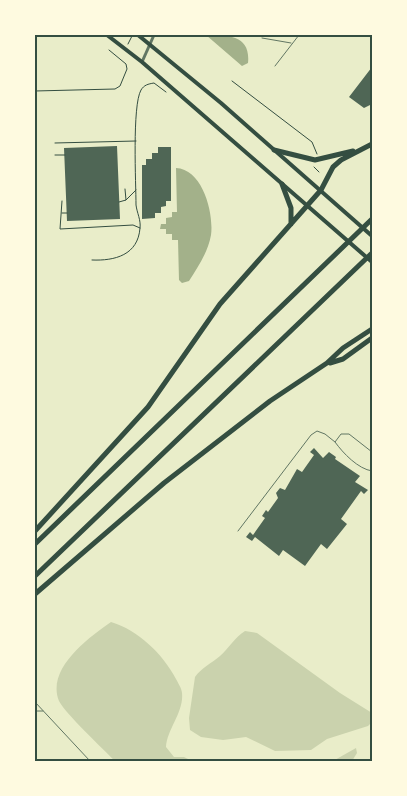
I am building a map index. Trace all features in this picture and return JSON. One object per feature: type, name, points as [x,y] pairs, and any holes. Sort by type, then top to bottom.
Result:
[{"type":"highway","points":[[35,531],[148,407],[220,304],[321,190],[333,167],[372,144]]},
{"type":"highway","points":[[274,150],[315,160],[359,150]]},
{"type":"highway","points":[[282,184],[292,208],[290,224]]},
{"type":"highway","points":[[35,544],[372,219]]},
{"type":"highway","points":[[35,576],[372,254]]},
{"type":"highway","points":[[35,594],[171,478],[270,400],[327,363],[343,348],[372,329]]},
{"type":"highway","points":[[327,363],[343,359],[372,338]]},
{"type":"main road","points":[[107,35],[142,62],[372,262]]},
{"type":"main road","points":[[138,35],[321,190],[372,236]]},
{"type":"street","points":[[142,62],[154,35]]},
{"type":"lane","points":[[275,66],[299,35]]},
{"type":"lane","points":[[262,38],[292,44]]},
{"type":"lane","points":[[238,531],[311,435],[318,432],[325,434],[335,442],[340,450],[366,470],[372,471]]},
{"type":"lane","points":[[335,442],[340,434],[349,434],[372,452]]},
{"type":"lane","points":[[35,702],[90,761]]},
{"type":"lane","points":[[35,711],[44,711]]},
{"type":"path","points":[[35,92],[115,89],[120,86],[127,69],[118,56],[109,50]]},
{"type":"path","points":[[232,81],[312,142],[317,154]]},
{"type":"path","points":[[92,260],[114,260],[128,253],[138,239],[140,228],[136,207],[136,107],[141,91],[146,85],[154,83],[166,92]]},
{"type":"path","points":[[55,144],[137,141]]},
{"type":"path","points":[[68,143],[69,148]]},
{"type":"path","points":[[54,155],[65,154]]},
{"type":"path","points":[[314,167],[319,172]]},
{"type":"path","points":[[125,189],[126,200]]},
{"type":"path","points":[[120,202],[126,200],[137,190]]},
{"type":"path","points":[[62,200],[60,229],[133,225],[140,228]]},
{"type":"path","points":[[61,214],[67,212]]},
{"type":"shaded area","points":[[206,35],[229,36],[241,41],[246,46],[248,63],[242,66]]},
{"type":"shaded area","points":[[176,168],[185,170],[200,184],[211,216],[211,235],[208,247],[189,281],[182,283],[179,280],[178,240],[172,240],[172,234],[166,234],[166,229],[160,229],[161,224],[166,224],[166,218],[172,217],[172,212],[177,212]]},
{"type":"shaded area","points":[[111,622],[131,631],[149,644],[171,670],[181,690],[182,700],[166,747],[174,757],[184,757],[192,761],[115,761],[76,722],[59,701],[58,677],[64,666],[81,646]]},
{"type":"shaded area","points":[[245,631],[257,633],[340,693],[372,713],[372,722],[368,726],[327,739],[311,750],[275,751],[246,737],[223,740],[201,737],[190,730],[189,718],[195,677]]},
{"type":"shaded area","points":[[356,748],[357,753],[352,761],[333,761]]},
{"type":"building","points":[[372,67],[372,104],[364,108],[349,97]]},
{"type":"building","points":[[117,146],[120,219],[67,221],[64,148]]},
{"type":"building","points":[[158,147],[171,147],[171,201],[166,201],[166,206],[161,207],[161,213],[155,213],[155,218],[142,219],[142,165],[146,165],[146,159],[152,159],[152,153],[158,153]]},
{"type":"building","points":[[314,448],[323,458],[329,452],[336,457],[335,459],[360,476],[355,482],[368,490],[364,494],[361,491],[341,519],[347,524],[327,549],[321,544],[305,566],[283,550],[279,556],[255,537],[252,541],[246,537],[250,532],[253,535],[265,518],[262,516],[266,510],[268,512],[278,498],[276,493],[280,488],[285,490],[297,469],[302,472],[314,455],[310,452]]}]
